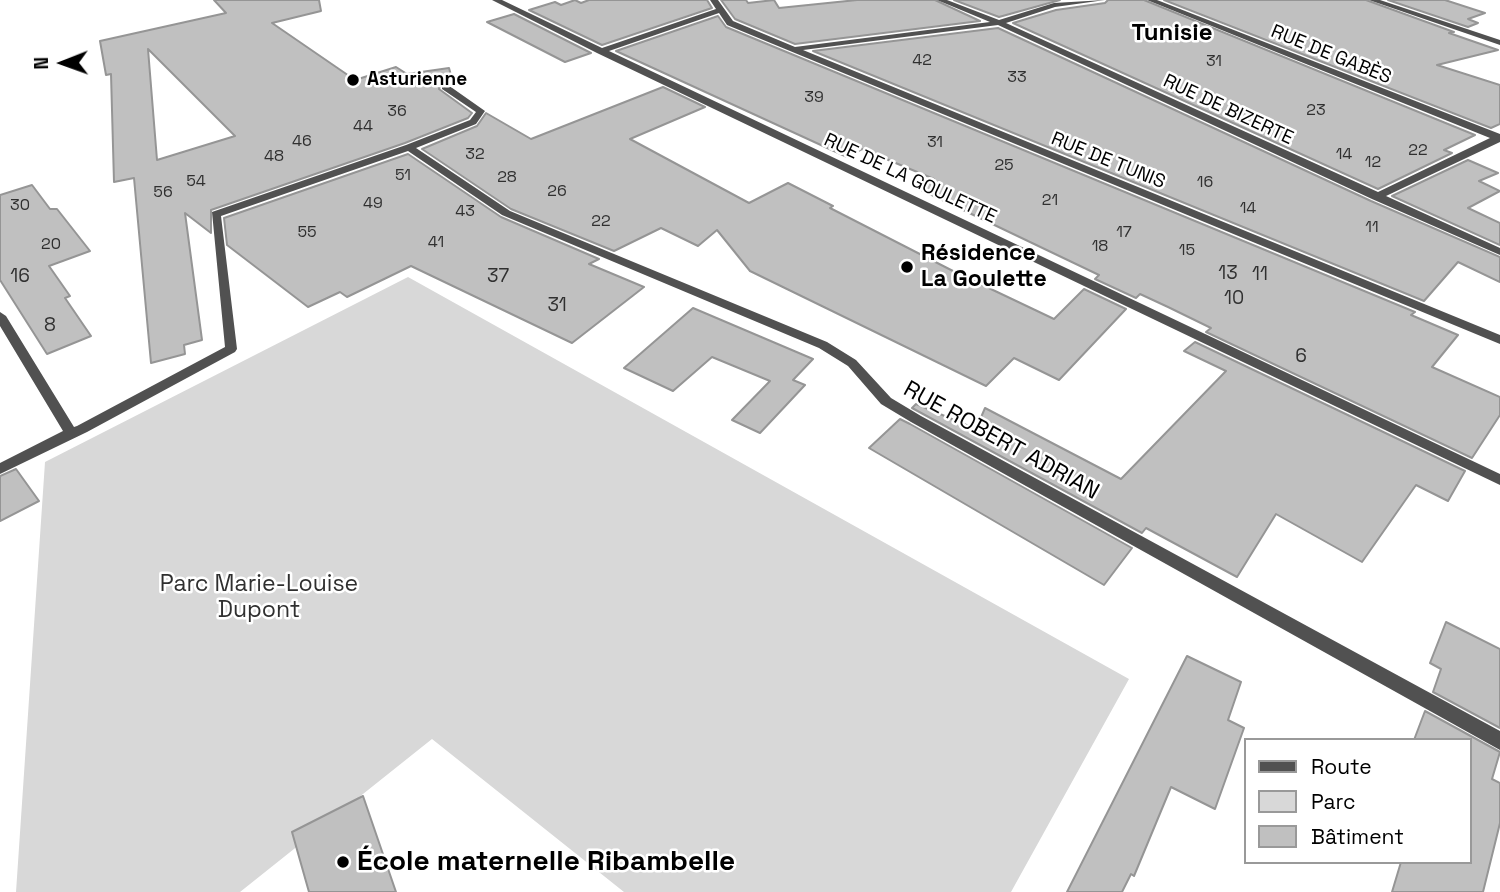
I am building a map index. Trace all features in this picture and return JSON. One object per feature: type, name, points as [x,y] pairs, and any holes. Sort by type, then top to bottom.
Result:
[{"type":"street","points":[[497,0],[507,0]]},
{"type":"street","name":"RUE DE LA GOULETTE","points":[[497,0],[1500,480]]},
{"type":"street","name":"RUE DE TUNIS","points":[[714,0],[730,23],[792,50],[1500,341]]},
{"type":"street","name":"RUE DE BIZERTE","points":[[941,0],[999,23],[1500,252]]},
{"type":"street","points":[[792,50],[999,23],[1054,5],[1101,0]]},
{"type":"street","name":"RUE DE GABÈS","points":[[1150,0],[1499,138]]},
{"type":"street","points":[[1373,0],[1500,43]]},
{"type":"street","points":[[600,51],[720,10]]},
{"type":"street","points":[[0,469],[231,349],[216,214],[473,122],[481,111],[444,87]]},
{"type":"street","points":[[1376,197],[1499,138]]},
{"type":"street","name":"RUE ROBERT ADRIAN","points":[[409,147],[506,213],[823,345],[852,363],[886,401],[916,419],[1500,741]]},
{"type":"street","points":[[0,316],[6,340],[77,431]]},
{"type":"green space","name":"Parc Marie-Louise Dupont","points":[[408,277],[1129,679],[1011,892],[624,892],[432,739],[240,892],[16,892],[45,462]]},
{"type":"building","points":[[214,0],[319,0],[321,11],[272,23],[355,80],[396,67],[407,74],[449,68],[454,86],[442,82],[439,89],[472,113],[468,118],[405,143],[211,210],[211,233],[185,213],[202,340],[184,345],[185,354],[151,363],[134,178],[114,182],[111,74],[106,75],[100,41],[226,13]],"holes":[[[148,49],[235,136],[157,160]]]},
{"type":"building","points":[[575,0],[581,3],[589,0],[707,0],[712,8],[602,45],[529,10],[555,2],[561,5]]},
{"type":"building","points":[[721,0],[746,0],[748,3],[774,0],[779,8],[857,0],[935,0],[980,21],[795,44],[735,19]]},
{"type":"building","points":[[954,0],[1060,0],[999,17]]},
{"type":"building","points":[[1108,0],[1144,0],[1475,135],[1444,150],[1452,153],[1378,189],[1013,23],[1056,10],[1105,3]]},
{"type":"building","points":[[1164,0],[1366,0],[1454,32],[1449,33],[1498,50],[1437,65],[1500,85],[1500,124],[1491,128]]},
{"type":"building","points":[[1388,0],[1445,0],[1485,13],[1468,19],[1478,23],[1468,27]]},
{"type":"building","points":[[514,14],[591,53],[565,62],[487,22]]},
{"type":"building","points":[[718,16],[726,27],[1415,312],[1411,315],[1458,335],[1432,367],[1500,397],[1500,415],[1472,458],[1206,332],[1211,328],[1168,307],[1140,294],[1136,298],[1095,279],[1099,275],[917,188],[934,179],[862,149],[847,157],[616,51]]},
{"type":"building","points":[[998,28],[1371,201],[1500,257],[1500,282],[1458,262],[1424,301],[813,51]]},
{"type":"building","points":[[663,87],[705,107],[630,139],[749,203],[788,183],[833,206],[830,208],[953,271],[1054,319],[1084,289],[1126,309],[1059,380],[1014,358],[986,386],[750,271],[717,230],[698,246],[661,228],[614,251],[511,209],[422,149],[477,126],[486,113],[531,139]]},
{"type":"building","points":[[408,154],[501,217],[599,259],[589,264],[644,287],[572,343],[411,266],[347,297],[340,292],[308,307],[227,245],[224,218]]},
{"type":"building","points":[[1468,160],[1498,173],[1479,181],[1500,191],[1468,208],[1500,223],[1500,245],[1392,196]]},
{"type":"building","points":[[32,185],[50,209],[57,209],[90,251],[49,266],[70,296],[65,298],[91,336],[47,354],[0,280],[0,195]]},
{"type":"building","points":[[693,308],[813,359],[793,380],[805,385],[760,433],[732,420],[770,381],[712,357],[673,391],[624,368]]},
{"type":"building","points":[[1195,342],[1465,471],[1448,501],[1416,485],[1362,562],[1276,514],[1237,577],[1146,528],[1142,533],[912,408],[916,404],[976,429],[985,408],[1121,479],[1226,371],[1184,351]]},
{"type":"building","points":[[900,419],[1132,548],[1104,585],[869,448]]},
{"type":"building","points":[[16,469],[39,501],[0,521],[0,476]]},
{"type":"building","points":[[1446,622],[1500,649],[1500,728],[1433,692],[1441,669],[1430,663]]},
{"type":"building","points":[[1187,656],[1241,682],[1228,720],[1244,728],[1215,809],[1171,787],[1134,876],[1131,874],[1122,892],[1067,892]]},
{"type":"building","points":[[1425,711],[1500,752],[1492,779],[1500,783],[1500,823],[1483,892],[1392,892],[1400,864],[1472,864],[1472,738],[1415,738]]},
{"type":"building","name":"École maternelle Ribambelle","points":[[363,796],[396,892],[309,892],[292,832]]},
{"type":"place","name":"Asturienne","points":[[353,80]]},
{"type":"place","name":"Résidence La Goulette","points":[[907,267]]},
{"type":"place","name":"École maternelle Ribambelle","points":[[343,862]]},
{"type":"district","name":"Tunisie","points":[[1172,33]]}]
